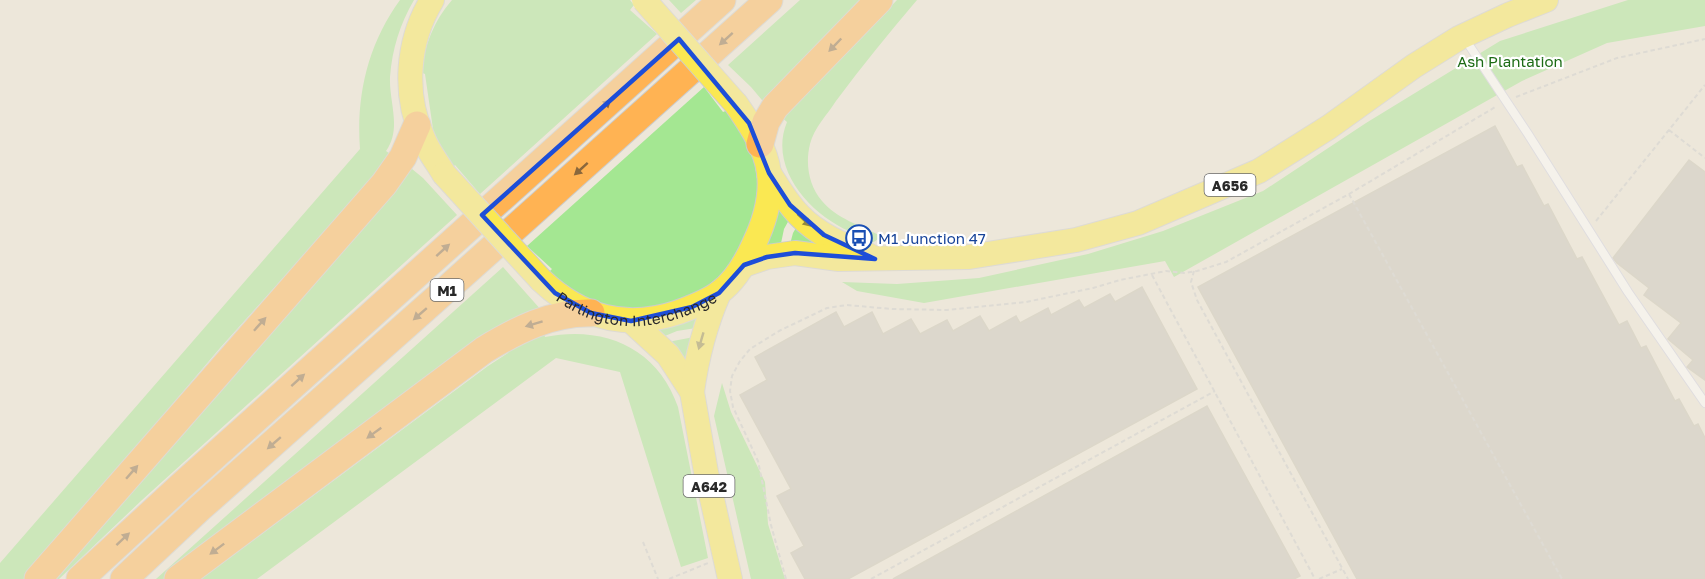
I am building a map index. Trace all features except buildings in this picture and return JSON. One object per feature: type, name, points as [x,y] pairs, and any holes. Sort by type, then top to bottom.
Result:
[{"type":"highway","name":"M1","points":[[80,579],[198,470],[722,0]]},
{"type":"highway","name":"M1","points":[[124,579],[200,508],[769,0]]},
{"type":"highway","points":[[760,144],[766,122],[775,107],[879,0]]},
{"type":"highway","points":[[38,579],[384,184],[403,157],[417,125]]},
{"type":"highway","points":[[178,579],[484,350],[530,324],[579,313],[591,313]]},
{"type":"main road","name":"Parlington Interchange","points":[[432,0],[417,29],[410,68],[412,104],[424,141],[444,174],[555,294],[591,313],[611,319],[631,321],[663,317],[692,307],[719,292],[744,265],[762,228],[768,197],[769,173],[760,144],[736,104],[644,0]]},
{"type":"main road","name":"A656","points":[[744,265],[785,254],[839,260],[969,257],[1076,240],[1138,224],[1259,171],[1329,127],[1414,66],[1463,36],[1545,0]]},
{"type":"main road","name":"A656","points":[[769,173],[790,205],[812,227],[874,258]]},
{"type":"main road","name":"A642","points":[[719,292],[703,334],[692,392],[706,472],[727,568]]},
{"type":"main road","name":"A642","points":[[631,321],[668,354],[692,392]]},
{"type":"lane","points":[[1463,36],[1628,292],[1705,403]]},
{"type":"path","points":[[786,579],[771,525],[758,461],[733,407],[730,391],[732,376],[740,361],[750,349],[779,331],[827,308],[847,305],[921,310],[978,308],[1026,302],[1166,271],[1194,272],[1211,268],[1226,262],[1349,194],[1506,101],[1617,58],[1705,39]]},
{"type":"path","points":[[1589,230],[1705,85]]},
{"type":"path","points":[[1669,130],[1705,158]]},
{"type":"path","points":[[1349,194],[1562,579]]},
{"type":"path","points":[[1194,272],[1191,282],[1197,300],[1348,579]]},
{"type":"path","points":[[1152,274],[1317,579],[1341,568]]},
{"type":"path","points":[[871,579],[1215,391]]},
{"type":"path","points":[[643,542],[658,579]]},
{"type":"path","points":[[669,579],[727,568]]},
{"type":"highlighted area","points":[[679,39],[749,123],[769,173],[790,205],[824,235],[875,259],[795,253],[767,257],[744,265],[719,293],[692,307],[631,321],[591,313],[555,293],[482,215]]},
{"type":"green space","points":[[400,0],[414,0],[398,37],[391,67],[390,87],[394,124],[391,142],[386,151],[393,156],[220,348],[24,579],[0,579],[0,563],[360,149],[360,109],[366,71],[380,34]]},
{"type":"green space","points":[[452,0],[630,0],[634,5],[630,10],[657,34],[480,194],[455,165],[453,167],[430,132],[433,129],[425,74],[420,72],[431,34]]},
{"type":"green space","points":[[669,0],[696,0],[681,13]]},
{"type":"green space","points":[[800,0],[868,0],[767,106],[728,65]]},
{"type":"green space","points":[[897,0],[917,0],[821,122],[814,132],[809,152],[808,167],[811,182],[822,201],[842,217],[881,236],[874,242],[861,243],[847,240],[849,231],[820,213],[796,187],[783,156],[783,139],[787,122],[780,116],[833,67]]},
{"type":"green space","name":"Ash Plantation","points":[[1628,0],[1705,0],[1705,26],[1607,43],[1522,81],[1174,277],[1165,261],[924,303],[857,291],[842,282],[897,284],[979,278],[1088,254],[1163,231],[1263,191],[1366,123],[1500,41]]},
{"type":"green space","points":[[704,87],[723,112],[728,110],[750,145],[758,186],[752,228],[725,273],[701,293],[642,312],[591,303],[548,273],[552,269],[527,246]]},
{"type":"green space","points":[[406,164],[423,178],[457,215],[142,500],[59,579],[49,579]]},
{"type":"green space","points":[[777,207],[789,220],[784,229],[780,248],[764,250]]},
{"type":"green space","points":[[797,226],[822,243],[789,248]]},
{"type":"green space","points":[[503,267],[542,311],[170,579],[156,579]]},
{"type":"green space","points":[[697,318],[696,328],[677,331],[660,338],[654,330],[672,327]]},
{"type":"green space","points":[[543,331],[545,337],[567,334],[608,338],[626,345],[657,369],[678,407],[708,558],[681,567],[620,372],[556,358],[257,579],[201,579],[508,353],[509,346]]},
{"type":"green space","points":[[694,337],[689,374],[667,345],[673,341]]},
{"type":"green space","points":[[722,383],[731,412],[765,482],[768,524],[785,579],[751,579],[714,416]]},
{"type":"place","name":"M1 Junction 47","points":[[859,238]]}]
